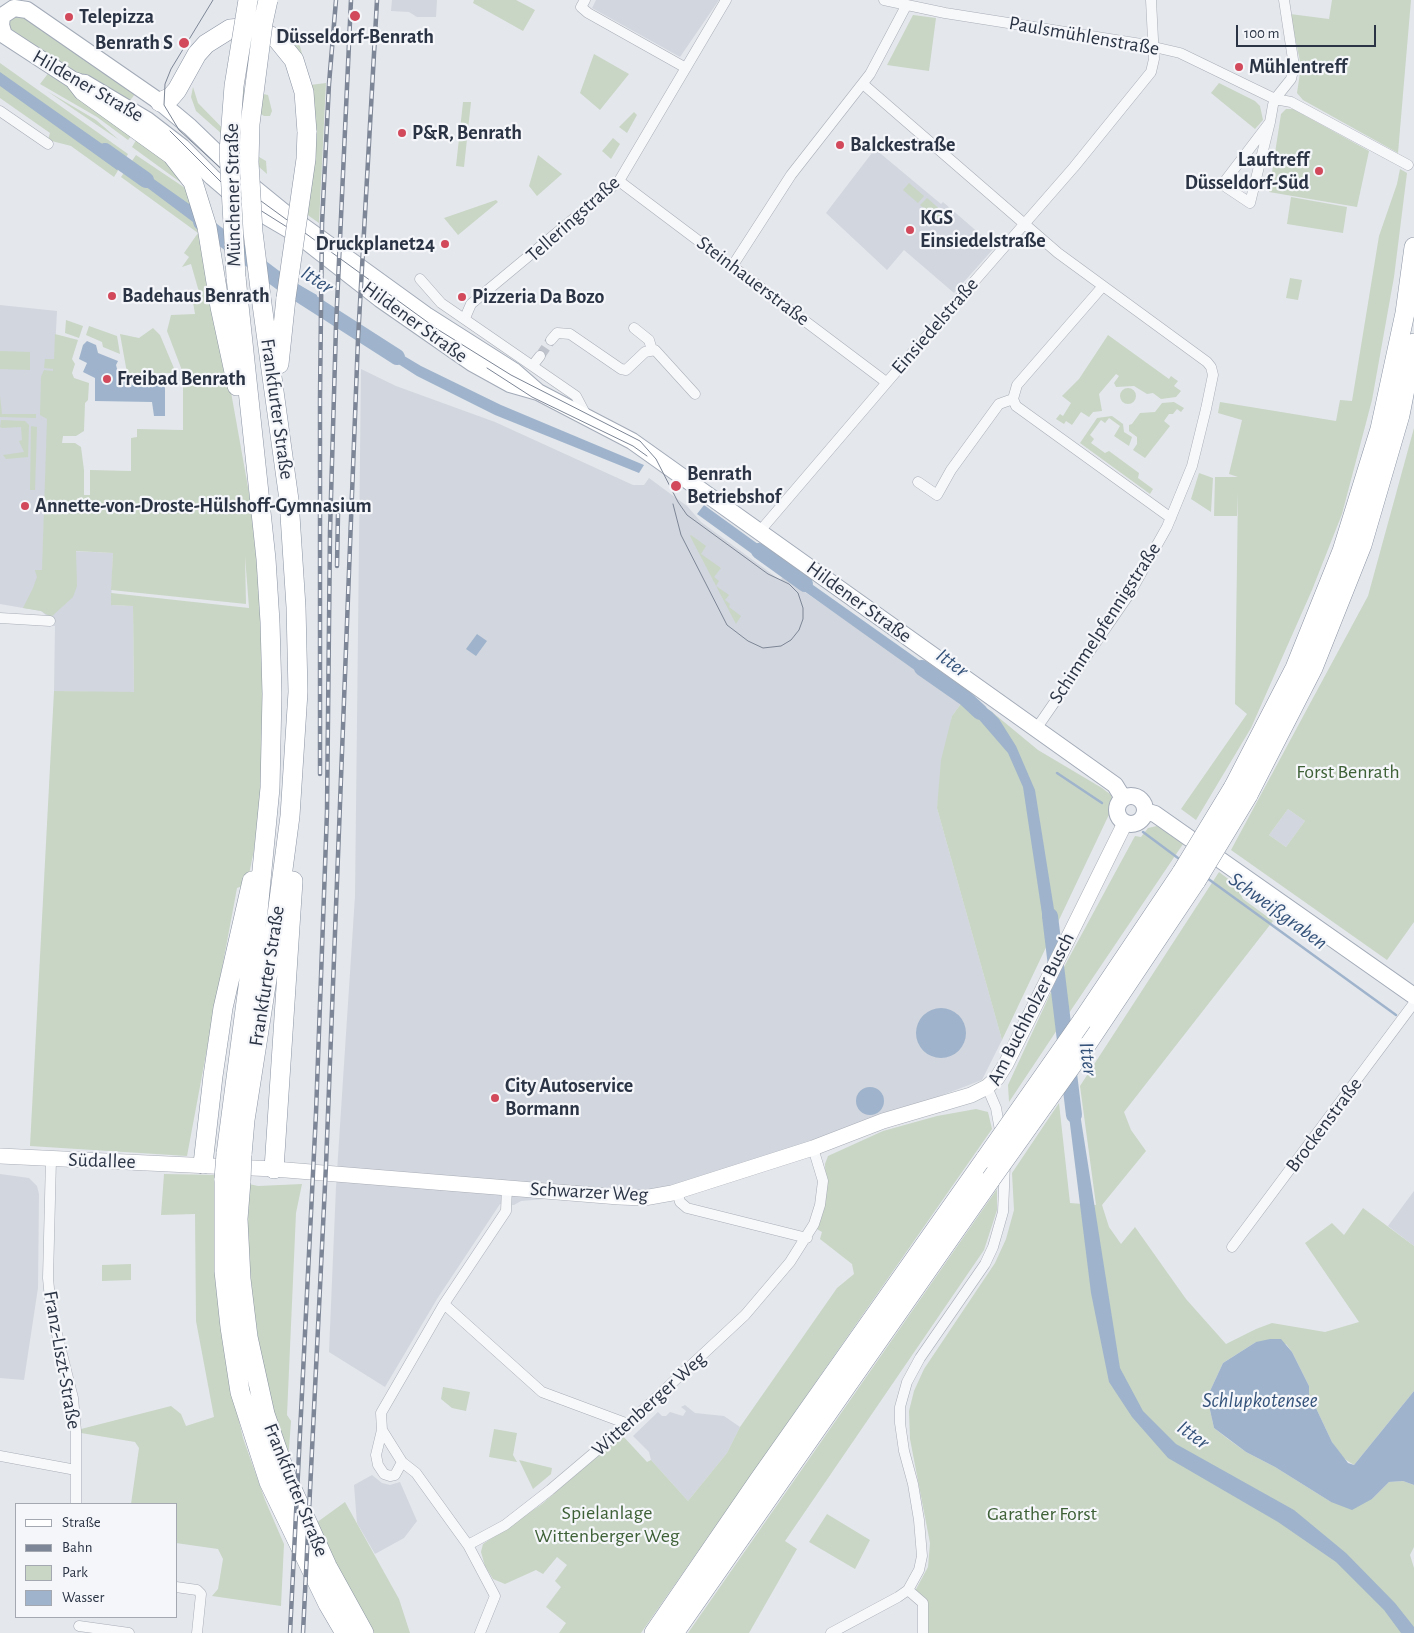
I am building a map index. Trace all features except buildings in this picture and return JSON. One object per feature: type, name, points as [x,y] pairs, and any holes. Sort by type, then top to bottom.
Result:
[{"type":"highway","name":"Münchener Straße","points":[[248,0],[234,86],[230,126],[231,222],[257,481]]},
{"type":"highway","name":"Münchener Straße","points":[[261,297],[253,232],[250,134],[253,93],[268,0]]},
{"type":"highway","points":[[160,102],[171,97],[177,90],[197,54],[206,44],[230,29],[252,27],[277,39],[294,60],[304,92],[307,132],[304,176],[279,351],[280,372],[274,382]]},
{"type":"highway","points":[[76,82],[83,91],[180,163],[198,192],[207,227],[248,455],[257,481]]},
{"type":"highway","points":[[1241,792],[1295,668],[1342,552],[1380,429],[1405,313],[1414,247]]},
{"type":"highway","name":"Frankfurter Straße","points":[[234,1154],[245,1120],[277,914],[290,816],[298,692],[296,607],[289,500],[261,297]]},
{"type":"highway","points":[[674,1633],[767,1497],[1085,1047],[1241,792],[1313,668],[1362,545],[1400,415],[1414,343]]},
{"type":"highway","name":"Frankfurter Straße","points":[[257,481],[270,613],[272,694],[270,788],[224,1271],[240,1392],[269,1482],[328,1604],[345,1633]]},
{"type":"highway","points":[[274,1169],[296,835],[290,816]]},
{"type":"highway","points":[[203,1164],[223,1008],[252,880],[261,871]]},
{"type":"highway","points":[[654,1633],[759,1480],[1082,1021],[1189,877]]},
{"type":"highway","name":"Frankfurter Straße","points":[[232,1180],[238,1218],[242,1288],[248,1337],[265,1414],[287,1478],[327,1566],[364,1633]]},
{"type":"highway","points":[[328,1604],[340,1633]]},
{"type":"main road","name":"Hildener Straße","points":[[12,0],[160,102],[247,182],[304,227],[426,315],[514,371],[538,392]]},
{"type":"main road","name":"Hildener Straße","points":[[28,10],[14,8],[5,13],[1,20],[2,34],[76,82],[85,83],[125,106],[175,140],[221,186],[257,212],[298,235],[380,299],[472,363],[510,384],[538,392],[632,441],[1115,785],[1123,798],[1136,797],[1143,803],[1145,811],[1155,814],[1414,996]]},
{"type":"main road","points":[[125,106],[134,106],[141,103],[144,95],[142,91]]},
{"type":"main road","points":[[1123,798],[1116,809],[1118,817],[1124,823],[1136,824],[1142,819],[1145,811]]},
{"type":"main road","name":"Am Buchholzer Busch","points":[[987,1087],[1002,1072],[1124,823]]},
{"type":"main road","name":"Schwarzer Weg","points":[[203,1164],[644,1198],[677,1191],[813,1148],[883,1120],[971,1095],[987,1087]]},
{"type":"main road","name":"Südallee","points":[[0,1156],[203,1164]]},
{"type":"street","name":"Telleringstraße","points":[[465,318],[471,304],[619,181],[726,0]]},
{"type":"street","name":"Paulsmühlenstraße","points":[[884,0],[906,6],[1180,52],[1275,99],[1292,102],[1408,165]]},
{"type":"street","name":"Einsiedelstraße","points":[[760,531],[886,382],[1025,223],[1151,72],[1153,47],[1151,0]]},
{"type":"street","points":[[1270,122],[1225,181],[1226,187],[1250,203],[1270,122],[1275,99],[1291,79],[1294,66],[1284,0]]},
{"type":"street","points":[[583,4],[588,13],[686,68]]},
{"type":"street","points":[[733,265],[791,175],[863,84],[906,6]]},
{"type":"street","name":"Schimmelpfennigstraße","points":[[863,84],[1058,253],[1208,362],[1211,367],[1213,375],[1192,466],[1171,518],[1130,593],[1036,729]]},
{"type":"street","points":[[0,111],[48,144]]},
{"type":"street","name":"Steinhauerstraße","points":[[619,181],[886,382]]},
{"type":"street","name":"Hildener Straße","points":[[420,279],[441,303],[536,361],[576,396],[587,417]]},
{"type":"street","points":[[1103,286],[1017,385],[1013,399],[1016,406],[1171,518]]},
{"type":"street","points":[[634,328],[649,340],[652,350]]},
{"type":"street","points":[[551,340],[557,333],[570,334],[621,369],[626,370],[645,352],[652,350],[660,353],[695,394]]},
{"type":"street","points":[[918,482],[937,495],[951,470],[999,404],[1013,399]]},
{"type":"street","points":[[0,618],[50,621]]},
{"type":"street","name":"Brockenstraße","points":[[1232,1247],[1414,1003]]},
{"type":"street","name":"Am Buchholzer Busch","points":[[908,1590],[920,1570],[922,1540],[913,1484],[904,1451],[900,1408],[913,1371],[984,1264],[1001,1223],[1005,1190],[1004,1150],[996,1108],[987,1087]]},
{"type":"street","name":"Wittenberger Weg","points":[[468,1545],[505,1525],[628,1424],[745,1315],[790,1262],[807,1238],[820,1205],[823,1181],[813,1148]]},
{"type":"street","name":"Franz-Liszt-Straße","points":[[51,1159],[48,1278],[51,1310],[71,1389],[76,1431],[76,1503]]},
{"type":"street","points":[[402,1462],[396,1475],[384,1474],[378,1465],[376,1455],[382,1430],[381,1413],[444,1304],[506,1211],[507,1187]]},
{"type":"street","points":[[677,1191],[680,1202],[687,1208],[807,1238]]},
{"type":"street","points":[[444,1304],[542,1392],[628,1424]]},
{"type":"street","points":[[382,1430],[402,1462],[416,1473],[468,1545],[494,1596],[480,1633]]},
{"type":"street","points":[[0,1456],[76,1470]]},
{"type":"street","points":[[178,1587],[196,1590],[202,1596],[197,1633]]},
{"type":"street","points":[[831,1633],[908,1590],[923,1604],[923,1633]]},
{"type":"street","points":[[79,1625],[129,1633]]},
{"type":"shaded area","points":[[392,0],[437,0],[436,17],[417,17],[409,12],[391,11]]},
{"type":"shaded area","points":[[596,0],[719,0],[680,57],[592,8]]},
{"type":"shaded area","name":"KGS Einsiedelstraße","points":[[875,149],[941,204],[943,202],[995,247],[954,293],[904,250],[887,270],[826,213]]},
{"type":"shaded area","name":"Annette-von-Droste-Hülshoff-Gymnasium","points":[[0,305],[57,311],[52,407],[49,550],[113,553],[111,605],[133,606],[134,693],[54,691],[55,626],[47,625],[47,616],[41,611],[0,604]]},
{"type":"shaded area","points":[[361,369],[396,386],[495,422],[633,485],[644,485],[649,478],[687,506],[701,522],[780,580],[783,577],[963,701],[952,716],[937,808],[1002,1040],[982,1080],[811,1145],[659,1189],[521,1201],[514,1205],[500,1204],[437,1299],[385,1387],[329,1352],[336,1187],[355,896]]},
{"type":"shaded area","points":[[1288,809],[1305,821],[1286,847],[1269,835]]},
{"type":"shaded area","points":[[0,1174],[29,1178],[37,1186],[39,1194],[38,1288],[24,1380],[0,1378]]},
{"type":"shaded area","points":[[1414,1191],[1414,1246],[1388,1226]]},
{"type":"shaded area","points":[[685,1405],[695,1413],[724,1416],[740,1427],[727,1453],[688,1501],[651,1460],[649,1452],[633,1436],[658,1412],[662,1416],[666,1416],[670,1412],[683,1416],[686,1411],[681,1407]]},
{"type":"shaded area","points":[[372,1475],[382,1483],[390,1485],[400,1482],[417,1521],[404,1538],[375,1554],[357,1523],[354,1485]]},
{"type":"green space","points":[[474,0],[516,0],[535,10],[523,31],[473,3]]},
{"type":"green space","points":[[1332,0],[1411,0],[1398,153],[1303,100],[1297,93],[1301,66],[1290,14],[1329,19]]},
{"type":"green space","points":[[23,13],[135,94],[132,98],[129,101],[123,100],[12,33],[7,20]]},
{"type":"green space","points":[[913,15],[936,18],[929,71],[887,65]]},
{"type":"green space","points":[[282,33],[300,46],[310,85],[326,83],[319,223],[302,211],[311,129]]},
{"type":"green space","points":[[594,54],[629,74],[600,110],[580,93]]},
{"type":"green space","points":[[0,63],[128,154],[114,177],[71,146],[48,140],[50,133],[0,98]]},
{"type":"green space","points":[[50,71],[132,135],[128,140],[97,117],[40,84]]},
{"type":"green space","points":[[1219,83],[1255,101],[1260,106],[1263,120],[1255,129],[1211,93]]},
{"type":"green space","points":[[193,87],[198,103],[240,146],[266,161],[267,174],[196,111],[191,97]]},
{"type":"green space","points":[[236,88],[268,95],[272,111],[270,116],[264,116],[237,99]]},
{"type":"green space","points":[[47,91],[96,120],[119,140]]},
{"type":"green space","points":[[463,102],[471,102],[464,167],[456,166]]},
{"type":"green space","name":"Lauftreff Düsseldorf-Süd","points":[[1286,109],[1293,109],[1369,151],[1357,207],[1269,192],[1281,114]]},
{"type":"green space","points":[[634,112],[637,115],[627,133],[619,127]]},
{"type":"green space","points":[[138,137],[161,152],[187,187],[132,147]]},
{"type":"green space","points":[[613,138],[620,144],[611,159],[602,151]]},
{"type":"green space","points":[[136,155],[188,190],[198,233],[121,177]]},
{"type":"green space","points":[[538,155],[562,174],[537,196],[529,186]]},
{"type":"green space","points":[[1400,169],[1407,173],[1394,277],[1372,400],[1342,514],[1312,590],[1251,728],[1196,820],[1181,809],[1247,714],[1235,704],[1238,493],[1237,516],[1214,516],[1215,477],[1238,477],[1229,474],[1242,420],[1218,413],[1220,402],[1336,421],[1340,400],[1352,401],[1379,236],[1397,184]]},
{"type":"green space","points":[[909,183],[924,196],[918,203],[903,190]]},
{"type":"green space","points":[[1291,197],[1347,207],[1343,233],[1287,224]]},
{"type":"green space","points":[[927,198],[943,212],[937,219],[920,205]]},
{"type":"green space","points":[[496,200],[498,202],[458,235],[444,218]]},
{"type":"green space","points":[[198,233],[219,325],[256,532],[263,622],[262,783],[254,850],[247,884],[237,888],[187,1156],[30,1146],[54,691],[134,692],[133,606],[111,605],[111,593],[249,608],[245,556],[246,604],[111,590],[113,553],[76,551],[77,586],[73,597],[51,617],[41,611],[23,608],[37,577],[35,570],[42,570],[47,419],[40,415],[41,377],[44,370],[53,371],[53,369],[44,368],[45,359],[54,359],[55,334],[78,340],[72,359],[75,364],[72,373],[74,378],[89,383],[88,400],[85,403],[84,431],[76,436],[63,436],[62,443],[75,443],[81,447],[84,470],[84,495],[90,495],[90,470],[131,471],[131,438],[137,437],[137,429],[183,430],[183,373],[167,331],[171,315],[195,314],[193,302],[201,299],[191,264],[182,267],[189,257],[184,253]]},
{"type":"green space","points":[[1290,278],[1302,280],[1298,300],[1286,298]]},
{"type":"green space","points":[[66,320],[83,326],[79,338],[65,333]]},
{"type":"green space","points":[[89,326],[117,336],[120,354],[103,347],[102,342],[86,335]]},
{"type":"green space","points":[[153,328],[160,335],[176,373],[127,373],[120,334],[139,338]]},
{"type":"green space","points":[[1108,335],[1169,379],[1171,376],[1178,381],[1174,386],[1181,391],[1176,397],[1161,399],[1153,393],[1147,394],[1134,386],[1116,387],[1114,383],[1119,376],[1116,374],[1099,394],[1102,411],[1093,412],[1089,417],[1081,412],[1072,425],[1066,421],[1064,424],[1056,419],[1060,414],[1063,416],[1071,403],[1062,396],[1079,379]]},
{"type":"green space","points":[[0,351],[30,352],[30,370],[0,369]]},
{"type":"green space","points":[[1128,388],[1136,396],[1128,404],[1120,396]]},
{"type":"green space","points":[[0,396],[2,414],[36,414],[36,418],[0,417]]},
{"type":"green space","points":[[1174,402],[1184,408],[1181,412],[1177,409],[1173,414],[1169,414],[1164,421],[1170,426],[1145,458],[1133,450],[1137,444],[1137,437],[1129,431],[1129,425],[1132,424],[1140,413],[1155,412],[1162,403]]},
{"type":"green space","points":[[1112,416],[1123,424],[1124,432],[1132,437],[1129,446],[1114,436],[1120,426],[1109,418],[1105,423],[1101,420],[1090,435],[1094,439],[1091,443],[1105,453],[1109,451],[1139,473],[1138,478],[1153,489],[1150,494],[1080,443],[1097,418]]},
{"type":"green space","points":[[1,420],[25,421],[29,425],[28,457],[6,459],[3,455],[24,452],[19,441],[22,440],[21,427],[2,428],[0,427]]},
{"type":"green space","points":[[31,426],[37,427],[35,490],[30,490]]},
{"type":"green space","name":"Forst Benrath","points":[[1414,428],[1414,922],[1387,960],[1231,850],[1368,596]],"holes":[[[1288,809],[1305,821],[1286,847],[1269,835]]]},
{"type":"green space","points":[[1199,473],[1213,478],[1211,512],[1191,499]]},
{"type":"green space","points":[[690,536],[706,546],[701,554],[721,568],[714,577],[719,581],[716,586]]},
{"type":"green space","points":[[716,586],[729,595],[725,600],[730,604],[729,607],[741,616],[736,624]]},
{"type":"green space","points":[[970,697],[992,712],[1038,750],[1102,788],[1111,795],[1114,804],[1002,1040],[937,808],[941,760],[952,716],[963,701]]},
{"type":"green space","points":[[1157,826],[1183,844],[1065,1019],[1058,978],[1135,836],[1141,837],[1148,828]]},
{"type":"green space","name":"Garather Forst","points":[[1219,872],[1235,884],[1243,899],[1273,921],[1124,1112],[1131,1130],[1146,1151],[1102,1205],[1109,1227],[1121,1244],[1135,1227],[1186,1299],[1226,1344],[1272,1323],[1325,1332],[1359,1322],[1305,1243],[1332,1223],[1344,1235],[1363,1208],[1414,1246],[1414,1391],[1354,1465],[1343,1458],[1332,1442],[1316,1408],[1309,1400],[1309,1386],[1286,1344],[1256,1342],[1223,1363],[1210,1391],[1210,1410],[1214,1428],[1228,1439],[1246,1452],[1275,1467],[1331,1502],[1372,1499],[1389,1482],[1403,1481],[1414,1485],[1414,1547],[1410,1555],[1414,1568],[1414,1633],[925,1633],[915,1591],[928,1567],[930,1543],[910,1439],[909,1411],[914,1391],[924,1369],[995,1263],[1006,1239],[1014,1210],[1012,1173],[1059,1103],[1070,1203],[1096,1205],[1080,1086]]},
{"type":"green space","points":[[1052,990],[1059,1027],[1009,1102],[1008,1085]]},
{"type":"green space","name":"Spielanlage Wittenberger Weg","points":[[976,1109],[988,1112],[992,1129],[641,1633],[559,1633],[566,1623],[546,1607],[561,1587],[555,1581],[567,1565],[557,1557],[543,1574],[536,1570],[505,1584],[493,1579],[485,1566],[481,1552],[483,1544],[542,1504],[622,1435],[647,1462],[651,1460],[688,1501],[727,1453],[740,1427],[837,1288],[854,1274],[852,1264],[820,1239],[822,1232],[815,1228],[820,1220],[826,1200],[825,1164],[828,1156],[883,1131],[937,1116]]},
{"type":"green space","points":[[164,1174],[217,1175],[229,1379],[243,1438],[265,1500],[284,1544],[281,1606],[212,1596],[218,1589],[223,1559],[218,1549],[178,1543],[178,1503],[131,1503],[139,1448],[135,1442],[81,1433],[81,1429],[171,1406],[181,1414],[186,1426],[214,1417],[196,1321],[195,1214],[161,1215]]},
{"type":"green space","points":[[249,1184],[258,1186],[302,1184],[296,1213],[287,1415],[291,1421],[288,1463],[266,1394],[247,1263]]},
{"type":"green space","points":[[997,1189],[997,1210],[984,1250],[785,1541],[797,1549],[749,1633],[688,1633]]},
{"type":"green space","points":[[131,1264],[131,1280],[102,1281],[102,1265]]},
{"type":"green space","points":[[443,1387],[470,1392],[466,1411],[452,1408],[441,1399]]},
{"type":"green space","points":[[494,1429],[517,1433],[513,1455],[517,1462],[489,1457]]},
{"type":"green space","points":[[519,1460],[552,1468],[551,1474],[533,1489]]},
{"type":"green space","points":[[345,1502],[399,1599],[410,1633],[374,1633],[321,1539],[316,1523]]},
{"type":"green space","points":[[827,1514],[870,1540],[855,1569],[809,1542]]},
{"type":"water","points":[[0,72],[125,160],[117,170],[0,86]]},
{"type":"water","points":[[131,163],[192,206],[197,225],[125,171]]},
{"type":"water","points":[[294,282],[317,295],[315,311],[291,296]]},
{"type":"water","name":"Freibad Benrath","points":[[87,341],[96,345],[98,353],[118,361],[116,365],[120,380],[165,381],[165,416],[154,416],[152,402],[95,401],[95,378],[83,372],[87,363],[79,359],[83,345]]},
{"type":"water","points":[[379,341],[421,366],[501,405],[644,465],[639,473],[495,415],[417,376],[378,351]]},
{"type":"water","points":[[704,505],[780,560],[773,569],[697,514]]},
{"type":"water","points":[[789,568],[943,677],[937,686],[783,576]]},
{"type":"water","points":[[477,634],[487,641],[476,656],[466,649]]},
{"type":"water","points":[[967,694],[999,719],[1016,746],[1035,790],[1057,928],[1047,947],[1023,787],[1008,753],[963,701]]},
{"type":"water","points":[[1058,978],[1065,1019],[1059,1027],[1052,990]]},
{"type":"water","points":[[946,1008],[959,1015],[965,1023],[965,1043],[959,1051],[951,1057],[936,1058],[923,1051],[917,1043],[916,1028],[923,1015],[931,1009]]},
{"type":"water","points":[[870,1087],[880,1091],[884,1101],[880,1111],[870,1115],[860,1111],[856,1101],[860,1091]]},
{"type":"water","points":[[1076,1088],[1120,1368],[1143,1411],[1176,1444],[1294,1510],[1346,1553],[1395,1603],[1414,1627],[1414,1633],[1401,1633],[1384,1610],[1336,1562],[1278,1522],[1168,1458],[1132,1417],[1109,1382],[1091,1293],[1067,1100]]},
{"type":"water","name":"Schlupkotensee","points":[[1281,1339],[1292,1352],[1309,1386],[1309,1400],[1316,1408],[1332,1442],[1348,1463],[1354,1465],[1414,1391],[1414,1485],[1403,1481],[1389,1482],[1372,1499],[1352,1510],[1331,1502],[1275,1467],[1246,1452],[1214,1428],[1210,1410],[1210,1391],[1223,1363],[1256,1342]]},
{"type":"waterway","name":"Itter","points":[[105,151],[146,180]]},
{"type":"waterway","name":"Itter","points":[[201,222],[283,284],[397,357]]},
{"type":"waterway","name":"Itter","points":[[759,551],[805,584]]},
{"type":"waterway","name":"Itter","points":[[922,668],[965,698],[980,712]]},
{"type":"waterway","name":"Schweißgraben","points":[[1057,773],[1102,803]]},
{"type":"waterway","name":"Schweißgraben","points":[[1143,832],[1182,861]]},
{"type":"waterway","name":"Schweißgraben","points":[[1207,878],[1396,1015]]},
{"type":"waterway","name":"Itter","points":[[1050,916],[1074,1115]]},
{"type":"tunnel","points":[[540,356],[551,340]]},
{"type":"tram line","points":[[213,0],[171,69],[165,84],[164,105],[179,130],[239,185],[437,329],[511,375],[640,441],[656,459],[678,502],[687,515],[768,574],[789,584],[798,593],[803,608],[803,619],[799,630],[791,640],[781,646],[763,648],[748,641],[727,625],[681,535],[673,504]]},
{"type":"tram line","points":[[170,131],[223,184],[287,227]]},
{"type":"tram line","points":[[487,368],[532,397],[633,446],[647,456]]},
{"type":"railway","points":[[320,774],[322,224],[329,84],[336,0]]},
{"type":"railway","points":[[290,1633],[316,1113],[327,812],[330,531],[336,326],[351,0]]},
{"type":"railway","points":[[303,1633],[326,1165],[358,339],[377,0]]},
{"type":"railway","points":[[337,566],[338,514]]},
{"type":"place","name":"Düsseldorf-Benrath","points":[[355,16]]},
{"type":"place","name":"Telepizza","points":[[69,17]]},
{"type":"place","name":"Benrath S","points":[[184,43]]},
{"type":"place","name":"Mühlentreff","points":[[1239,67]]},
{"type":"place","name":"P&R, Benrath","points":[[402,133]]},
{"type":"place","name":"Balckestraße","points":[[840,145]]},
{"type":"place","name":"Lauftreff Düsseldorf-Süd","points":[[1319,171]]},
{"type":"place","name":"KGS Einsiedelstraße","points":[[910,230]]},
{"type":"place","name":"Druckplanet24","points":[[445,244]]},
{"type":"place","name":"Badehaus Benrath","points":[[112,296]]},
{"type":"place","name":"Pizzeria Da Bozo","points":[[462,297]]},
{"type":"place","name":"Freibad Benrath","points":[[107,379]]},
{"type":"place","name":"Benrath Betriebshof","points":[[676,486]]},
{"type":"place","name":"Annette-von-Droste-Hülshoff-Gymnasium","points":[[25,506]]},
{"type":"place","name":"City Autoservice Bormann","points":[[495,1098]]}]
